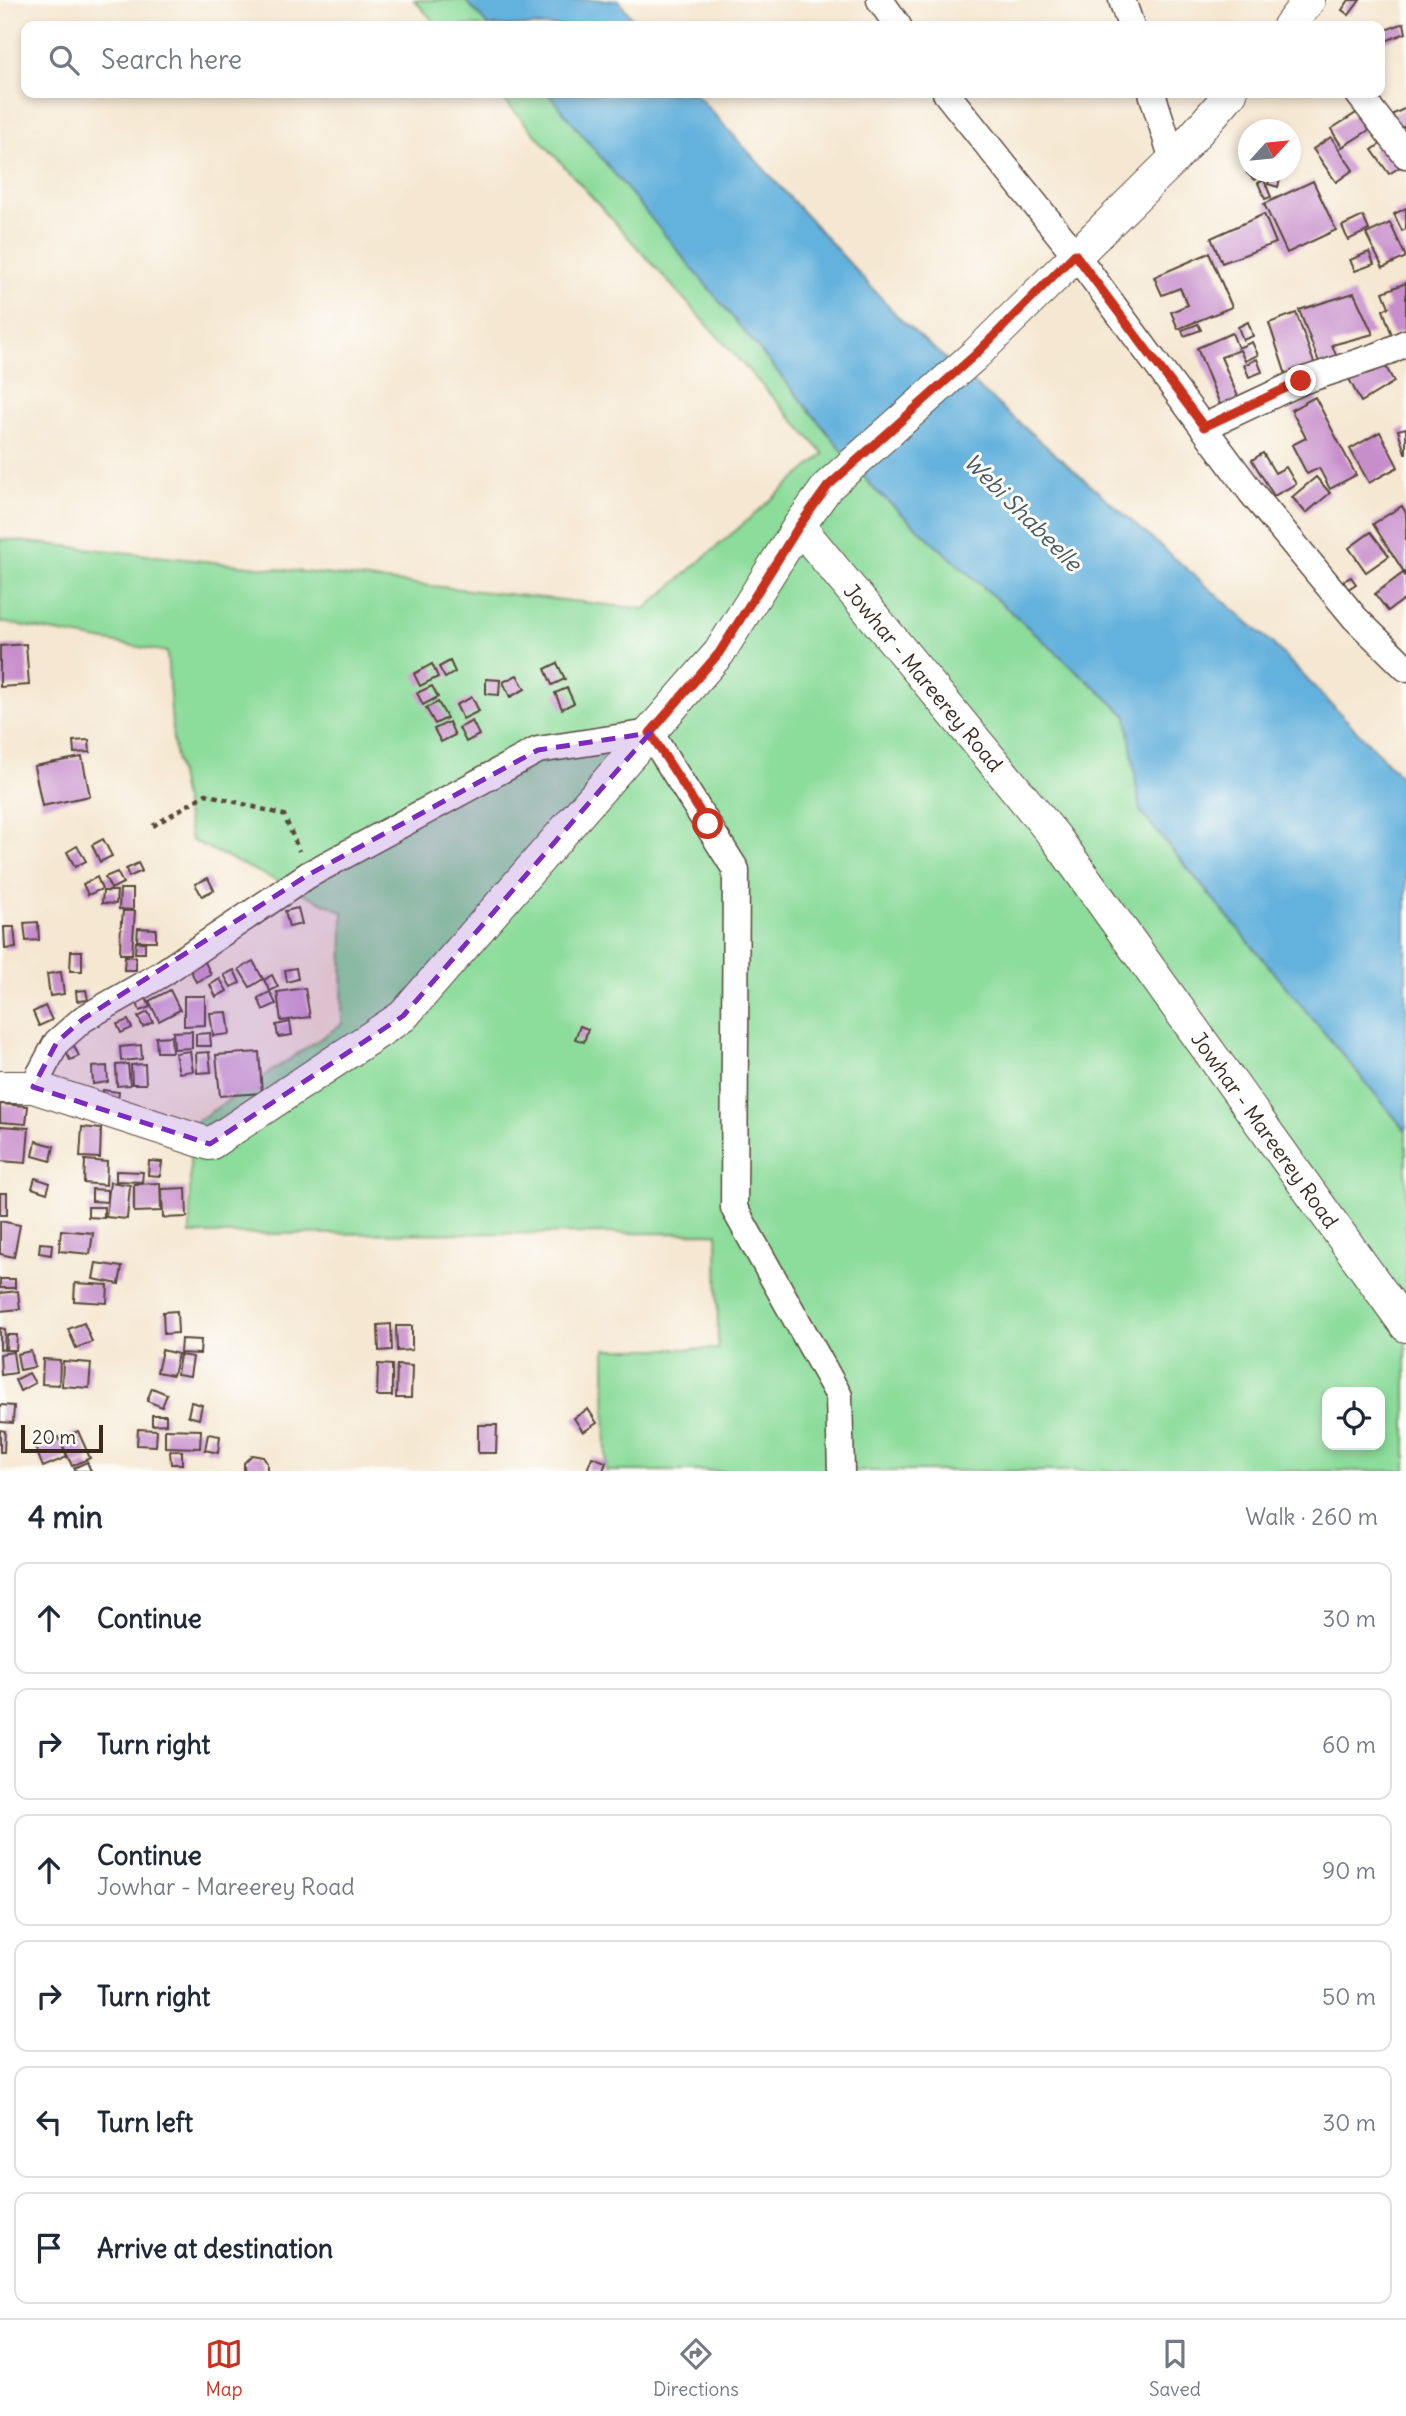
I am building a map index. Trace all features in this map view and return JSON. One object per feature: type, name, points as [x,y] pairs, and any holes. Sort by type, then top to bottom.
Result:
[{"type":"street","points":[[880,0],[895,21]]},
{"type":"street","points":[[1122,0],[1129,21]]},
{"type":"street","points":[[950,98],[1075,254],[1251,492],[1355,618],[1406,668]]},
{"type":"street","points":[[1154,98],[1173,160]]},
{"type":"street","points":[[0,1087],[33,1087],[210,1144],[403,1016],[719,653],[799,526],[828,486],[976,354],[1173,160],[1227,98]]},
{"type":"street","points":[[1362,98],[1406,155]]},
{"type":"street","points":[[1204,427],[1301,381],[1380,355],[1406,342]]},
{"type":"street","name":"Jowhar - Mareerey Road","points":[[799,526],[1056,838],[1406,1326]]},
{"type":"street","points":[[33,1087],[57,1042],[83,1019],[160,975],[308,875],[538,750],[650,733]]},
{"type":"street","points":[[650,733],[736,870],[734,1208],[839,1396],[841,1471]]},
{"type":"path","points":[[153,826],[206,794],[284,815],[308,875]]},
{"type":"highlighted area","points":[[650,733],[403,1016],[210,1144],[33,1087],[57,1042],[83,1019],[308,875],[538,750]]},
{"type":"green space","points":[[414,0],[465,0],[484,21],[433,21]]},
{"type":"green space","points":[[503,98],[552,98],[874,489],[1127,716],[1140,811],[1406,1131],[1406,1471],[606,1471],[605,1349],[718,1349],[717,1233],[190,1234],[190,1126],[342,1024],[343,912],[191,840],[173,741],[167,652],[0,622],[0,539],[645,609],[824,454]]},
{"type":"water","points":[[465,0],[618,0],[635,21],[484,21]]},
{"type":"water","name":"Webi Shabeelle","points":[[552,98],[700,98],[901,320],[1273,644],[1406,782],[1406,1131],[1140,811],[1127,716],[874,489]]},
{"type":"building","points":[[1349,0],[1360,0],[1349,15],[1342,10]]},
{"type":"building","points":[[1404,23],[1406,33],[1385,41],[1385,30]]},
{"type":"building","points":[[1406,108],[1406,126],[1395,131],[1389,116]]},
{"type":"building","points":[[1358,112],[1369,130],[1342,147],[1331,129]]},
{"type":"building","points":[[1331,137],[1353,170],[1336,182],[1313,149]]},
{"type":"building","points":[[1386,140],[1403,165],[1389,174],[1372,150]]},
{"type":"building","points":[[1313,181],[1336,230],[1287,253],[1264,204]]},
{"type":"building","points":[[1265,182],[1271,197],[1265,199],[1258,183]]},
{"type":"building","points":[[1268,182],[1279,182],[1278,187]]},
{"type":"building","points":[[1406,208],[1406,229],[1402,231],[1394,214]]},
{"type":"building","points":[[1264,214],[1276,243],[1222,263],[1211,238]]},
{"type":"building","points":[[1363,216],[1369,230],[1348,240],[1342,226]]},
{"type":"building","points":[[1390,223],[1406,257],[1383,268],[1366,234]]},
{"type":"building","points":[[1369,252],[1374,264],[1355,271],[1350,260]]},
{"type":"building","points":[[1209,253],[1232,307],[1178,329],[1171,312],[1188,305],[1180,288],[1162,295],[1154,277]]},
{"type":"building","points":[[1406,283],[1406,330],[1392,335],[1383,310],[1389,307],[1383,292]]},
{"type":"building","points":[[1354,293],[1373,334],[1332,345],[1341,368],[1324,375],[1299,310]]},
{"type":"building","points":[[1296,313],[1317,371],[1289,384],[1269,323]]},
{"type":"building","points":[[1248,322],[1253,336],[1243,340],[1238,327]]},
{"type":"building","points":[[1198,324],[1201,330],[1184,336],[1182,330]]},
{"type":"building","points":[[1232,333],[1238,348],[1252,342],[1258,355],[1245,361],[1240,350],[1221,357],[1239,399],[1221,407],[1197,348]]},
{"type":"building","points":[[1257,359],[1262,372],[1249,377],[1244,365]]},
{"type":"building","points":[[1383,361],[1394,382],[1361,402],[1349,379]]},
{"type":"building","points":[[1315,397],[1356,475],[1330,489],[1319,468],[1307,474],[1292,445],[1306,438],[1291,410]]},
{"type":"building","points":[[1406,428],[1406,453],[1405,453],[1398,430]]},
{"type":"building","points":[[1380,432],[1398,467],[1369,483],[1350,449]]},
{"type":"building","points":[[1263,453],[1275,473],[1286,467],[1296,484],[1274,496],[1252,460]]},
{"type":"building","points":[[1316,477],[1330,493],[1306,513],[1292,497]]},
{"type":"building","points":[[1402,506],[1406,513],[1406,575],[1373,524]]},
{"type":"building","points":[[1371,532],[1389,556],[1366,572],[1349,548]]},
{"type":"building","points":[[1403,573],[1406,577],[1406,598],[1388,611],[1375,594]]},
{"type":"building","points":[[1351,577],[1356,584],[1348,589],[1343,581]]},
{"type":"building","points":[[26,644],[29,685],[0,687],[0,646]]},
{"type":"building","points":[[450,661],[455,672],[445,678],[439,667]]},
{"type":"building","points":[[557,663],[565,679],[552,685],[545,669]]},
{"type":"building","points":[[432,664],[438,677],[420,686],[414,674]]},
{"type":"building","points":[[517,675],[525,689],[510,697],[503,682]]},
{"type":"building","points":[[486,679],[500,680],[499,695],[486,694]]},
{"type":"building","points":[[432,686],[438,697],[423,705],[417,693]]},
{"type":"building","points":[[567,688],[574,703],[562,709],[555,693]]},
{"type":"building","points":[[472,697],[479,711],[463,719],[456,705]]},
{"type":"building","points":[[438,702],[447,718],[435,724],[426,708]]},
{"type":"building","points":[[472,721],[479,735],[466,742],[459,728]]},
{"type":"building","points":[[449,722],[455,735],[441,742],[434,729]]},
{"type":"building","points":[[89,740],[90,752],[74,753],[73,741]]},
{"type":"building","points":[[82,757],[90,796],[42,806],[34,766]]},
{"type":"building","points":[[103,839],[112,856],[100,862],[92,845]]},
{"type":"building","points":[[77,846],[86,861],[75,867],[67,852]]},
{"type":"building","points":[[138,863],[142,871],[129,877],[126,869]]},
{"type":"building","points":[[117,872],[123,883],[111,889],[105,877]]},
{"type":"building","points":[[97,877],[102,889],[88,895],[83,884]]},
{"type":"building","points":[[208,878],[214,890],[202,896],[195,884]]},
{"type":"building","points":[[120,889],[133,889],[133,910],[119,909]]},
{"type":"building","points":[[103,891],[117,891],[116,904],[102,903]]},
{"type":"building","points":[[298,908],[302,924],[289,927],[285,911]]},
{"type":"building","points":[[123,911],[135,911],[132,954],[120,954]]},
{"type":"building","points":[[38,922],[39,940],[26,941],[24,923]]},
{"type":"building","points":[[4,927],[14,927],[16,948],[5,949]]},
{"type":"building","points":[[138,928],[156,929],[156,941],[137,941]]},
{"type":"building","points":[[136,942],[145,942],[145,953],[135,953]]},
{"type":"building","points":[[71,951],[82,951],[82,971],[70,971]]},
{"type":"building","points":[[125,956],[136,957],[136,970],[124,970]]},
{"type":"building","points":[[253,961],[263,979],[250,987],[239,969]]},
{"type":"building","points":[[205,962],[211,975],[196,982],[190,969]]},
{"type":"building","points":[[296,968],[298,979],[287,982],[285,970]]},
{"type":"building","points":[[234,970],[240,983],[231,987],[224,975]]},
{"type":"building","points":[[61,972],[64,994],[50,996],[47,974]]},
{"type":"building","points":[[272,975],[278,987],[270,991],[264,980]]},
{"type":"building","points":[[220,979],[227,991],[216,997],[210,985]]},
{"type":"building","points":[[305,988],[310,1017],[281,1021],[277,992]]},
{"type":"building","points":[[86,990],[88,1000],[77,1001],[76,991]]},
{"type":"building","points":[[170,990],[180,1010],[159,1021],[149,1001]]},
{"type":"building","points":[[270,992],[276,1004],[263,1010],[258,998]]},
{"type":"building","points":[[184,996],[205,996],[205,1025],[184,1026]]},
{"type":"building","points":[[146,998],[150,1007],[140,1011],[137,1003]]},
{"type":"building","points":[[45,1006],[52,1020],[39,1026],[33,1012]]},
{"type":"building","points":[[148,1012],[153,1022],[143,1027],[138,1017]]},
{"type":"building","points":[[227,1012],[230,1034],[213,1036],[210,1013]]},
{"type":"building","points":[[128,1020],[132,1028],[121,1033],[117,1024]]},
{"type":"building","points":[[290,1022],[292,1035],[278,1037],[276,1025]]},
{"type":"building","points":[[580,1026],[588,1029],[584,1042],[575,1039]]},
{"type":"building","points":[[192,1031],[192,1048],[174,1049],[173,1032]]},
{"type":"building","points":[[210,1033],[211,1046],[196,1046],[196,1034]]},
{"type":"building","points":[[171,1036],[172,1052],[157,1052],[156,1037]]},
{"type":"building","points":[[73,1044],[79,1056],[70,1060],[64,1049]]},
{"type":"building","points":[[141,1045],[142,1059],[121,1061],[120,1047]]},
{"type":"building","points":[[190,1051],[193,1071],[179,1073],[175,1053]]},
{"type":"building","points":[[209,1052],[211,1072],[197,1073],[196,1053]]},
{"type":"building","points":[[259,1052],[262,1093],[220,1096],[216,1055]]},
{"type":"building","points":[[128,1064],[130,1085],[117,1086],[116,1065]]},
{"type":"building","points":[[145,1064],[146,1084],[132,1084],[131,1065]]},
{"type":"building","points":[[107,1066],[108,1082],[93,1084],[92,1067]]},
{"type":"building","points":[[103,1090],[119,1092],[118,1101],[102,1099]]},
{"type":"building","points":[[0,1104],[28,1106],[26,1124],[0,1122]]},
{"type":"building","points":[[0,1126],[29,1128],[26,1163],[0,1161]]},
{"type":"building","points":[[82,1127],[101,1129],[100,1158],[80,1157]]},
{"type":"building","points":[[36,1141],[54,1146],[51,1161],[33,1156]]},
{"type":"building","points":[[85,1160],[107,1162],[106,1185],[84,1183]]},
{"type":"building","points":[[149,1161],[162,1162],[160,1176],[148,1175]]},
{"type":"building","points":[[116,1171],[143,1172],[142,1182],[116,1181]]},
{"type":"building","points":[[35,1178],[50,1183],[47,1193],[32,1188]]},
{"type":"building","points":[[110,1182],[130,1185],[127,1219],[106,1217]]},
{"type":"building","points":[[160,1183],[161,1211],[134,1212],[134,1184]]},
{"type":"building","points":[[186,1188],[187,1217],[163,1218],[162,1189]]},
{"type":"building","points":[[92,1189],[107,1190],[107,1202],[92,1201]]},
{"type":"building","points":[[0,1193],[7,1193],[7,1215],[0,1215]]},
{"type":"building","points":[[88,1207],[104,1207],[104,1218],[88,1217]]},
{"type":"building","points":[[0,1221],[20,1225],[14,1257],[0,1254]]},
{"type":"building","points":[[61,1230],[93,1233],[90,1254],[59,1251]]},
{"type":"building","points":[[40,1243],[52,1244],[51,1255],[39,1253]]},
{"type":"building","points":[[96,1263],[122,1267],[119,1284],[93,1279]]},
{"type":"building","points":[[0,1279],[15,1279],[15,1288],[0,1288]]},
{"type":"building","points":[[75,1283],[108,1285],[107,1303],[74,1301]]},
{"type":"building","points":[[18,1291],[20,1309],[0,1311],[0,1293]]},
{"type":"building","points":[[177,1311],[178,1333],[164,1334],[163,1312]]},
{"type":"building","points":[[84,1323],[92,1342],[76,1348],[68,1329]]},
{"type":"building","points":[[391,1324],[392,1350],[379,1351],[378,1325]]},
{"type":"building","points":[[396,1326],[412,1326],[412,1350],[397,1351]]},
{"type":"building","points":[[0,1328],[5,1329],[4,1350],[0,1349]]},
{"type":"building","points":[[7,1335],[17,1335],[16,1350],[6,1350]]},
{"type":"building","points":[[181,1339],[201,1340],[200,1354],[180,1353]]},
{"type":"building","points":[[162,1350],[178,1354],[173,1375],[157,1372]]},
{"type":"building","points":[[31,1351],[35,1367],[20,1370],[17,1354]]},
{"type":"building","points":[[13,1352],[16,1373],[1,1375],[0,1354]]},
{"type":"building","points":[[180,1355],[193,1357],[190,1376],[177,1374]]},
{"type":"building","points":[[43,1359],[60,1360],[59,1385],[42,1384]]},
{"type":"building","points":[[63,1361],[91,1363],[89,1388],[62,1386]]},
{"type":"building","points":[[378,1364],[392,1365],[392,1396],[377,1396]]},
{"type":"building","points":[[397,1365],[412,1366],[411,1398],[396,1398]]},
{"type":"building","points":[[29,1373],[35,1383],[20,1391],[15,1380]]},
{"type":"building","points":[[152,1388],[167,1394],[162,1407],[147,1401]]},
{"type":"building","points":[[191,1402],[202,1405],[199,1419],[188,1416]]},
{"type":"building","points":[[0,1405],[14,1406],[13,1423],[0,1422]]},
{"type":"building","points":[[588,1409],[597,1423],[583,1432],[574,1418]]},
{"type":"building","points":[[152,1415],[166,1415],[166,1424],[152,1425]]},
{"type":"building","points":[[478,1425],[497,1425],[496,1453],[478,1453]]},
{"type":"building","points":[[138,1429],[157,1430],[156,1446],[137,1445]]},
{"type":"building","points":[[165,1429],[201,1430],[200,1448],[165,1447]]},
{"type":"building","points":[[0,1430],[5,1431],[4,1452],[0,1452]]},
{"type":"building","points":[[78,1431],[90,1458],[72,1466],[60,1439]]},
{"type":"building","points":[[208,1434],[220,1436],[218,1453],[205,1450]]},
{"type":"building","points":[[58,1437],[67,1457],[43,1467],[35,1447]]},
{"type":"building","points":[[170,1451],[182,1451],[182,1464],[171,1464]]},
{"type":"building","points":[[252,1455],[263,1457],[267,1463],[267,1471],[244,1471],[244,1463]]},
{"type":"building","points":[[592,1457],[606,1462],[603,1471],[587,1470]]},
{"type":"building","points":[[87,1462],[91,1471],[76,1471],[74,1468]]},
{"type":"route","points":[[708,824],[650,733],[719,653],[799,526],[828,486],[976,354],[1075,254],[1204,427],[1301,381]]}]
